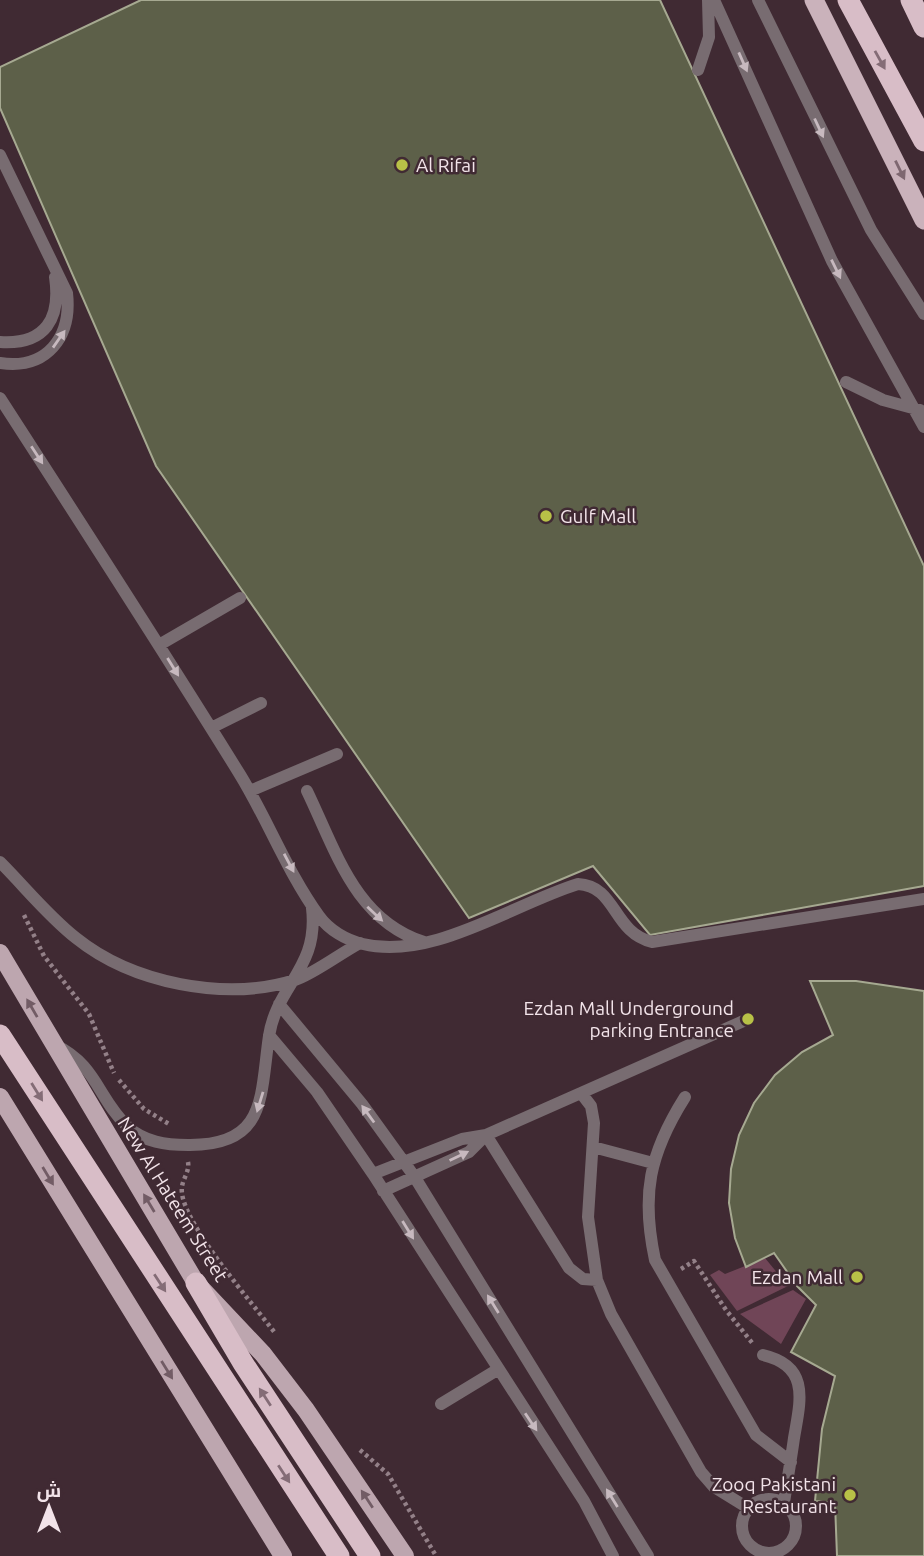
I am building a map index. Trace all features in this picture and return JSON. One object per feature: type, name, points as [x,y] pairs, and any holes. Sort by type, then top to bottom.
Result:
[{"type":"highway","points":[[814,0],[924,220]]},
{"type":"highway","points":[[848,0],[924,141]]},
{"type":"highway","points":[[911,0],[924,27]]},
{"type":"highway","points":[[0,1035],[339,1556]]},
{"type":"highway","points":[[196,1283],[243,1363],[370,1556]]},
{"type":"main road","name":"New Al Hateem Street","points":[[0,953],[196,1283],[263,1354],[306,1410],[405,1556]]},
{"type":"main road","points":[[0,1097],[283,1556]]},
{"type":"lane","points":[[698,71],[709,37],[708,0]]},
{"type":"lane","points":[[714,0],[836,270],[920,410],[924,427]]},
{"type":"lane","points":[[758,0],[871,230],[924,314]]},
{"type":"lane","points":[[0,155],[67,293],[69,312],[65,330],[55,346],[41,358],[23,364],[0,363]]},
{"type":"lane","points":[[0,342],[16,343],[32,338],[45,329],[54,316],[58,301],[54,268]]},
{"type":"lane","points":[[846,382],[883,400],[920,410]]},
{"type":"lane","points":[[0,398],[211,728],[250,791],[312,904],[332,929],[360,943],[386,948],[424,942],[453,934],[578,884],[597,888],[605,894],[626,929],[652,942],[924,899]]},
{"type":"lane","points":[[159,645],[240,598]]},
{"type":"lane","points":[[211,728],[261,703]]},
{"type":"lane","points":[[250,791],[337,754]]},
{"type":"lane","points":[[307,791],[362,900],[392,929],[424,942]]},
{"type":"lane","points":[[0,862],[76,938],[125,969],[193,986],[248,988],[296,980],[360,943]]},
{"type":"lane","points":[[54,1045],[79,1060],[90,1071],[128,1128],[145,1139],[186,1145],[219,1144],[237,1136],[251,1122],[261,1105],[269,1035],[279,1004],[296,980],[310,951],[314,920],[312,904]]},
{"type":"lane","points":[[279,1004],[362,1104],[414,1176],[648,1556]]},
{"type":"lane","points":[[373,1174],[461,1139],[486,1135],[748,1019]]},
{"type":"lane","points":[[269,1035],[317,1092],[373,1174],[584,1501],[613,1556]]},
{"type":"lane","points":[[581,1093],[594,1114],[588,1217],[597,1280],[611,1314],[701,1472],[714,1487],[748,1508]]},
{"type":"lane","points":[[685,1097],[666,1128],[653,1163],[648,1195],[648,1228],[655,1260],[756,1436],[791,1462]]},
{"type":"lane","points":[[383,1191],[469,1152],[486,1135]]},
{"type":"lane","points":[[486,1135],[569,1268],[583,1279],[597,1280]]},
{"type":"lane","points":[[593,1147],[653,1163]]},
{"type":"lane","points":[[764,1355],[783,1362],[791,1369],[800,1388],[784,1503]]},
{"type":"lane","points":[[441,1404],[497,1370]]},
{"type":"lane","points":[[761,1500],[784,1503],[791,1510],[796,1528],[787,1546],[771,1553],[761,1552],[746,1542],[741,1531],[742,1518],[748,1508],[761,1500]]},
{"type":"path","points":[[22,909],[44,956],[89,1014],[120,1082],[155,1118],[185,1127],[189,1169],[181,1194],[185,1204],[210,1246],[276,1334]]},
{"type":"path","points":[[665,1279],[694,1261],[726,1310],[764,1355]]},
{"type":"path","points":[[353,1444],[388,1474],[436,1556]]},
{"type":"shaded area","points":[[765,1258],[788,1286],[737,1311],[710,1275],[719,1270],[725,1274]]},
{"type":"shaded area","points":[[793,1290],[806,1299],[781,1344],[740,1314]]},
{"type":"building","name":"Gulf Mall","points":[[141,0],[660,0],[924,566],[924,886],[650,935],[593,866],[469,918],[156,466],[0,108],[0,67]]},
{"type":"building","name":"Ezdan Mall","points":[[810,981],[856,981],[924,991],[924,1556],[837,1556],[835,1503],[815,1501],[822,1429],[835,1376],[791,1352],[816,1305],[797,1286],[774,1253],[746,1267],[735,1238],[729,1203],[731,1169],[739,1135],[754,1103],[775,1075],[802,1052],[833,1035]]},
{"type":"place","name":"Al Rifai","points":[[402,165]]},
{"type":"place","name":"Gulf Mall","points":[[546,516]]},
{"type":"place","name":"Ezdan Mall Underground parking Entrance","points":[[748,1019]]},
{"type":"place","name":"Ezdan Mall","points":[[857,1277]]},
{"type":"place","name":"Zooq Pakistani Restaurant","points":[[850,1495]]}]
